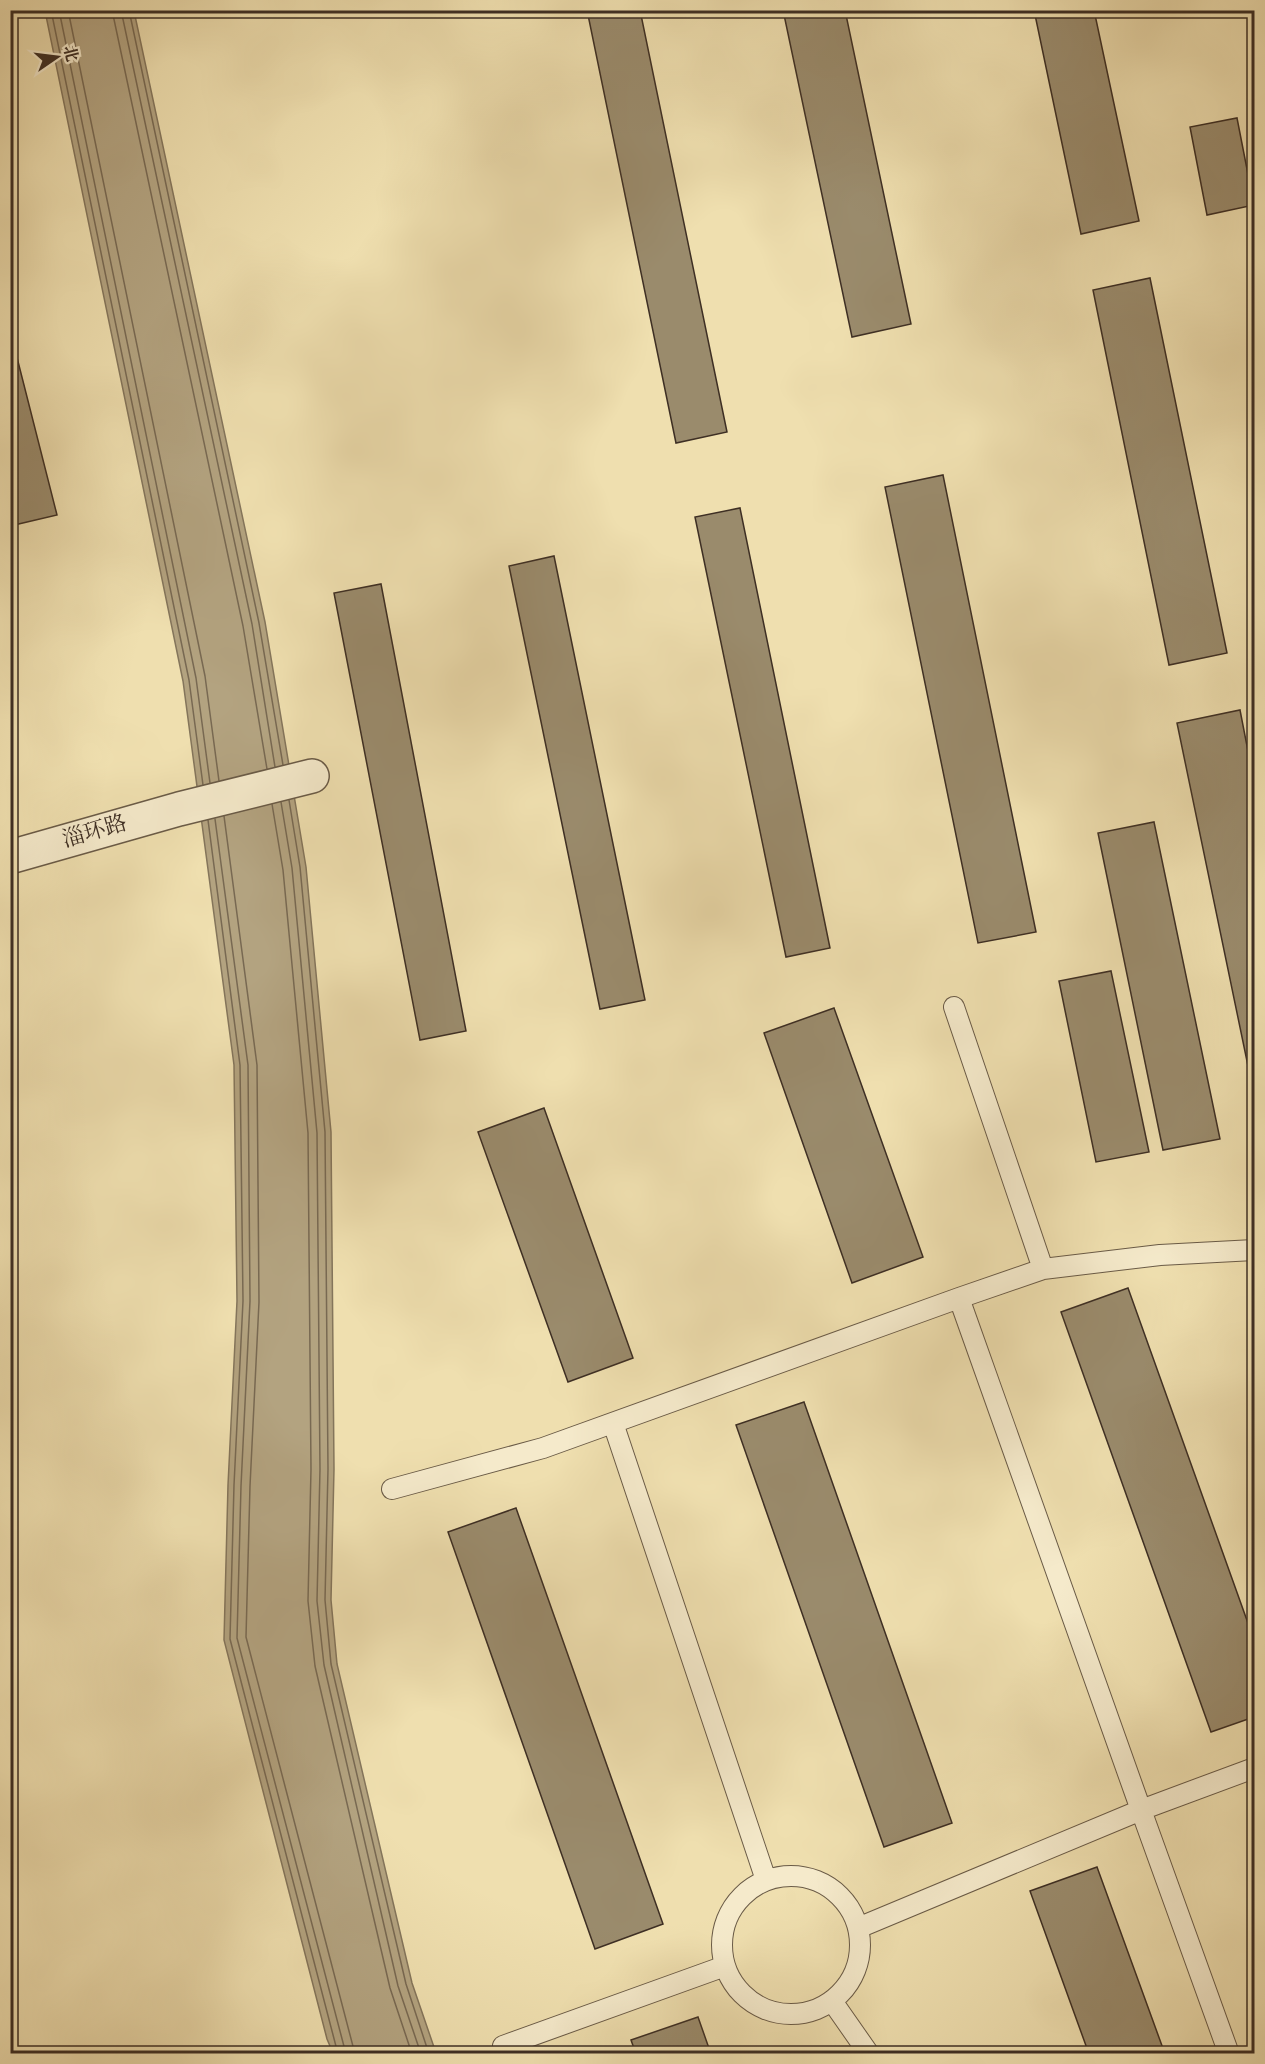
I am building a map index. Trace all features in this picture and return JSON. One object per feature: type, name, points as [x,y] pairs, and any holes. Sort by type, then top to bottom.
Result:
[{"type":"street","name":"淄环路","points":[[10,857],[178,808],[312,776]]},
{"type":"lane","points":[[954,1008],[1043,1269]]},
{"type":"lane","points":[[392,1489],[543,1448],[1043,1269],[1160,1255],[1254,1250]]},
{"type":"lane","points":[[959,1298],[1229,2054]]},
{"type":"lane","points":[[613,1423],[766,1880]]},
{"type":"lane","points":[[858,1928],[1141,1810],[1254,1768]]},
{"type":"lane","points":[[789,1875],[812,1879],[833,1889],[849,1907],[858,1928],[859,1956],[850,1981],[832,2001],[808,2012],[782,2014],[758,2006],[738,1989],[725,1966],[722,1940],[729,1915],[744,1894],[766,1880],[789,1875]]},
{"type":"lane","points":[[503,2046],[725,1966]]},
{"type":"lane","points":[[832,2001],[869,2054]]},
{"type":"water","points":[[45,11],[134,11],[265,622],[306,867],[331,1132],[334,1469],[331,1600],[337,1664],[412,1983],[436,2053],[333,2053],[327,2039],[224,1640],[228,1485],[237,1301],[234,1065],[183,681]]},
{"type":"building","points":[[587,10],[640,10],[727,432],[676,443]]},
{"type":"building","points":[[783,10],[845,10],[911,324],[852,337]]},
{"type":"building","points":[[1034,10],[1094,10],[1139,221],[1081,234]]},
{"type":"building","points":[[1237,118],[1254,205],[1207,215],[1190,127]]},
{"type":"building","points":[[1150,278],[1227,653],[1169,665],[1093,290]]},
{"type":"building","points":[[10,330],[57,515],[10,526]]},
{"type":"building","points":[[943,475],[1036,932],[978,943],[885,487]]},
{"type":"building","points":[[740,508],[830,948],[786,957],[695,517]]},
{"type":"building","points":[[554,556],[645,1000],[600,1009],[509,566]]},
{"type":"building","points":[[381,584],[466,1031],[420,1040],[334,593]]},
{"type":"building","points":[[1240,710],[1254,782],[1254,1095],[1177,723]]},
{"type":"building","points":[[1154,822],[1220,1139],[1163,1150],[1098,833]]},
{"type":"building","points":[[1111,971],[1149,1152],[1096,1162],[1059,981]]},
{"type":"building","points":[[834,1008],[923,1257],[852,1283],[764,1033]]},
{"type":"building","points":[[544,1108],[633,1358],[568,1382],[478,1132]]},
{"type":"building","points":[[1128,1288],[1254,1640],[1254,1717],[1211,1732],[1061,1312]]},
{"type":"building","points":[[804,1402],[952,1823],[884,1847],[736,1425]]},
{"type":"building","points":[[516,1508],[663,1924],[595,1949],[448,1532]]},
{"type":"building","points":[[1097,1867],[1165,2054],[1089,2054],[1030,1891]]},
{"type":"building","points":[[698,2017],[711,2054],[636,2054],[631,2040]]}]
